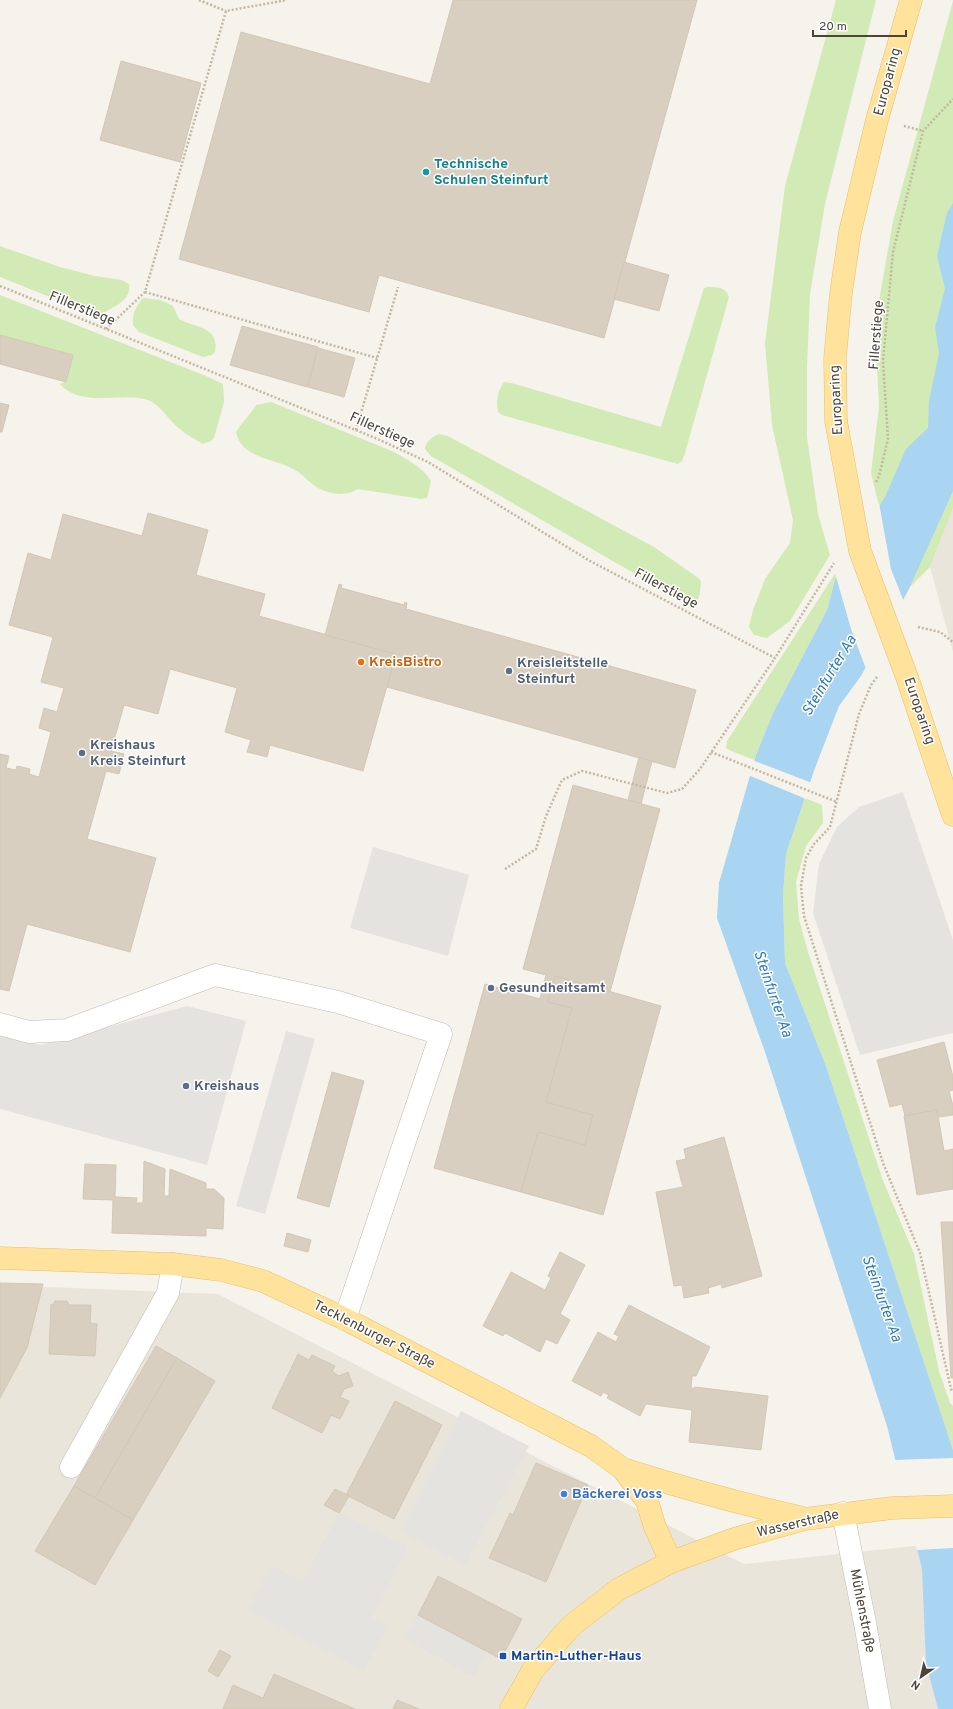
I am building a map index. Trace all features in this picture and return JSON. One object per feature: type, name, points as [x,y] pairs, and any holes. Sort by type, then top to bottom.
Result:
[{"type":"main road","name":"Europaring","points":[[911,0],[877,120],[850,232],[841,293],[835,358],[836,421],[860,551],[908,680],[953,815]]},
{"type":"main road","name":"Tecklenburger Straße","points":[[0,1258],[173,1264],[221,1270],[263,1281],[345,1319],[591,1446],[623,1469],[647,1501],[655,1527],[671,1562]]},
{"type":"main road","points":[[623,1469],[730,1501],[805,1519]]},
{"type":"main road","name":"Wasserstraße","points":[[512,1709],[533,1670],[571,1626],[619,1589],[671,1562],[734,1539],[805,1519],[892,1508],[953,1506]]},
{"type":"street","points":[[0,1024],[29,1032],[67,1030],[215,975],[338,1002],[441,1034],[345,1319]]},
{"type":"street","points":[[71,1467],[168,1293],[173,1264]]},
{"type":"street","name":"Mühlenstraße","points":[[843,1513],[865,1623],[880,1709]]},
{"type":"path","points":[[199,0],[226,11],[287,0]]},
{"type":"path","points":[[106,329],[145,292],[226,11]]},
{"type":"path","name":"Fillerstiege","points":[[875,483],[879,476],[888,438],[883,362],[893,252],[923,131],[953,99]]},
{"type":"path","points":[[902,134],[906,119]]},
{"type":"path","points":[[904,126],[923,131]]},
{"type":"path","name":"Fillerstiege","points":[[0,286],[356,430],[428,462],[590,561],[775,658]]},
{"type":"path","points":[[356,430],[398,287]]},
{"type":"path","points":[[145,292],[377,358]]},
{"type":"path","points":[[505,869],[536,850],[546,816],[562,780],[582,771],[667,793],[682,789],[700,769],[775,658],[828,575],[835,561]]},
{"type":"path","points":[[912,626],[940,632],[953,642]]},
{"type":"path","points":[[871,685],[859,714],[830,827],[814,844],[806,858],[801,886],[804,916],[882,1163],[920,1253],[951,1389],[953,1392]]},
{"type":"path","points":[[711,752],[837,802]]},
{"type":"shaded area","points":[[953,508],[953,652],[930,567]]},
{"type":"shaded area","points":[[903,792],[953,940],[953,1033],[860,1055],[813,913],[819,864],[837,827],[859,807]]},
{"type":"shaded area","points":[[373,847],[469,875],[448,956],[350,928]]},
{"type":"shaded area","points":[[187,1006],[246,1021],[207,1165],[0,1109],[0,1034],[41,1045]]},
{"type":"shaded area","points":[[286,1031],[315,1039],[265,1214],[236,1206]]},
{"type":"shaded area","points":[[0,1285],[218,1294],[744,1564],[953,1542],[953,1709],[0,1709]]},
{"type":"shaded area","points":[[461,1411],[529,1446],[465,1566],[401,1531]]},
{"type":"shaded area","points":[[339,1513],[408,1547],[372,1618],[388,1626],[364,1671],[248,1610],[271,1565],[302,1582]]},
{"type":"shaded area","points":[[418,1615],[488,1651],[474,1677],[405,1639]]},
{"type":"green space","points":[[836,0],[876,0],[825,204],[810,294],[807,368],[807,437],[818,514],[830,555],[790,621],[767,638],[754,635],[749,627],[753,610],[765,579],[790,543],[793,520],[772,425],[765,343],[785,186]]},
{"type":"green space","points":[[953,1],[953,508],[930,567],[901,596],[871,473],[879,406],[875,324],[893,221]]},
{"type":"green space","points":[[0,246],[60,267],[95,276],[122,280],[129,284],[129,290],[124,300],[97,316],[0,277]]},
{"type":"green space","points":[[708,287],[723,289],[729,297],[685,453],[682,461],[678,464],[502,415],[498,412],[498,397],[504,382],[661,427],[704,288]]},
{"type":"green space","points":[[0,295],[223,384],[224,402],[214,438],[203,444],[176,426],[161,409],[153,402],[148,400],[126,397],[91,398],[79,396],[69,391],[60,384],[66,382],[73,355],[0,335]]},
{"type":"green space","points":[[143,298],[161,300],[173,306],[179,319],[210,333],[216,344],[215,352],[212,355],[203,357],[139,332],[133,325],[133,317],[136,307]]},
{"type":"green space","points":[[271,402],[392,451],[408,460],[419,467],[431,481],[427,498],[421,499],[358,489],[344,494],[329,493],[311,483],[295,470],[252,453],[239,441],[236,432],[256,405]]},
{"type":"green space","points":[[439,434],[448,436],[654,547],[701,581],[698,599],[693,604],[689,605],[431,456],[425,449],[425,446],[434,436]]},
{"type":"green space","points":[[838,569],[827,610],[773,713],[754,760],[729,750],[726,748],[727,741]]},
{"type":"green space","points":[[805,798],[822,805],[823,823],[806,846],[796,882],[799,919],[808,952],[882,1178],[914,1254],[939,1371],[950,1403],[953,1406],[953,1450],[826,1066],[785,963],[783,895],[786,854]]},
{"type":"water","name":"Steinfurter Aa","points":[[953,203],[953,491],[908,591],[861,676],[839,706],[815,768],[786,854],[783,895],[785,963],[826,1066],[953,1450],[953,1709],[938,1709],[926,1664],[922,1569],[887,1426],[765,1052],[717,918],[719,883],[756,755],[773,713],[827,610],[838,569],[885,497],[906,449],[928,428],[929,401],[939,353],[935,327],[945,289],[937,256],[947,213]]},
{"type":"pier","points":[[879,503],[891,569],[904,602],[866,669],[851,629],[835,573],[836,568]]},
{"type":"pier","points":[[752,760],[812,783],[806,799],[748,775]]},
{"type":"pier","points":[[953,1458],[953,1548],[917,1550],[893,1460]]},
{"type":"building","name":"Technische Schulen Steinfurt","points":[[453,0],[697,0],[604,338],[379,275],[369,312],[179,259],[241,32],[430,84]]},
{"type":"building","points":[[121,61],[201,83],[180,162],[100,140]]},
{"type":"building","points":[[624,262],[669,275],[659,311],[614,299]]},
{"type":"building","points":[[242,326],[318,347],[307,387],[230,365]]},
{"type":"building","points":[[0,335],[73,355],[66,382],[0,364]]},
{"type":"building","points":[[318,348],[355,358],[344,397],[308,387]]},
{"type":"building","points":[[0,403],[9,405],[2,432],[0,432]]},
{"type":"building","name":"Kreishaus Kreis Steinfurt","points":[[148,513],[208,530],[196,575],[265,594],[259,616],[396,654],[363,771],[270,745],[267,757],[247,752],[251,740],[225,732],[237,688],[170,669],[158,714],[124,705],[111,751],[124,754],[119,774],[106,771],[87,839],[156,858],[130,952],[27,924],[9,991],[0,989],[0,754],[9,756],[6,768],[16,770],[17,766],[30,769],[29,774],[39,777],[51,732],[39,728],[44,708],[57,712],[64,688],[41,682],[53,637],[9,625],[28,553],[51,560],[63,514],[142,536]]},
{"type":"building","name":"Kreisleitstelle Steinfurt","points":[[339,584],[342,585],[341,588],[404,605],[405,602],[407,603],[406,609],[696,690],[675,768],[387,687],[396,654],[325,635]]},
{"type":"building","points":[[639,757],[652,761],[641,804],[628,800]]},
{"type":"building","name":"Gesundheitsamt","points":[[573,785],[660,809],[610,992],[555,976],[548,1002],[572,1008],[546,1102],[593,1115],[585,1145],[538,1132],[521,1192],[434,1168],[485,984],[540,999],[546,975],[523,969]]},
{"type":"building","points":[[555,976],[661,1006],[603,1215],[521,1192],[538,1132],[585,1145],[593,1115],[546,1102],[572,1008],[548,1002]]},
{"type":"building","points":[[944,1042],[953,1077],[953,1090],[949,1091],[953,1106],[953,1115],[939,1117],[937,1110],[905,1116],[902,1104],[890,1107],[877,1060]]},
{"type":"building","points":[[332,1072],[364,1081],[329,1207],[297,1198]]},
{"type":"building","points":[[937,1110],[944,1151],[953,1149],[953,1189],[917,1195],[904,1116]]},
{"type":"building","points":[[724,1137],[762,1276],[722,1288],[721,1284],[708,1288],[709,1293],[684,1298],[682,1285],[674,1286],[656,1192],[683,1187],[676,1161],[686,1159],[684,1149]]},
{"type":"building","points":[[144,1161],[165,1169],[164,1196],[169,1196],[170,1169],[206,1183],[206,1189],[214,1189],[224,1198],[223,1229],[206,1228],[206,1236],[112,1233],[113,1200],[83,1199],[85,1164],[116,1165],[115,1197],[137,1198],[136,1203],[143,1203]]},
{"type":"building","points":[[941,1222],[953,1222],[953,1378],[951,1378]]},
{"type":"building","points":[[287,1233],[311,1240],[308,1252],[284,1246]]},
{"type":"building","points":[[560,1252],[585,1265],[560,1314],[570,1320],[557,1344],[546,1339],[540,1352],[505,1333],[503,1336],[483,1326],[511,1272],[545,1290],[551,1278],[548,1276]]},
{"type":"building","points":[[0,1283],[43,1284],[27,1348],[0,1398]]},
{"type":"building","points":[[55,1301],[67,1301],[69,1305],[91,1305],[90,1323],[97,1324],[95,1356],[49,1354],[51,1304],[53,1305]]},
{"type":"building","points":[[629,1305],[710,1347],[696,1376],[692,1376],[691,1388],[695,1387],[768,1396],[761,1450],[689,1442],[692,1410],[646,1404],[640,1416],[607,1398],[609,1395],[603,1392],[601,1396],[572,1381],[598,1332],[616,1342],[619,1336],[614,1334]]},
{"type":"building","points":[[156,1346],[177,1358],[95,1498],[74,1486]]},
{"type":"building","points":[[298,1354],[309,1360],[312,1355],[335,1366],[332,1371],[339,1376],[348,1372],[353,1386],[344,1389],[340,1397],[349,1401],[340,1419],[331,1415],[322,1433],[272,1408]]},
{"type":"building","points":[[177,1358],[215,1381],[133,1520],[95,1498]]},
{"type":"building","points":[[395,1401],[442,1425],[394,1519],[346,1495]]},
{"type":"building","points":[[536,1463],[588,1485],[546,1582],[489,1558],[510,1513],[513,1515]]},
{"type":"building","points":[[74,1486],[133,1520],[95,1585],[35,1551]]},
{"type":"building","points":[[335,1489],[349,1496],[339,1513],[324,1505]]},
{"type":"building","points":[[438,1576],[522,1619],[501,1659],[418,1615]]},
{"type":"building","points":[[220,1650],[231,1656],[218,1677],[208,1671]]},
{"type":"building","points":[[274,1674],[355,1709],[223,1709],[233,1685],[263,1698]]},
{"type":"building","points":[[397,1700],[419,1709],[393,1709]]},
{"type":"place","name":"Technische Schulen Steinfurt","points":[[426,172]]},
{"type":"place","name":"KreisBistro","points":[[361,662]]},
{"type":"place","name":"Kreisleitstelle Steinfurt","points":[[509,671]]},
{"type":"place","name":"Kreishaus Kreis Steinfurt","points":[[82,753]]},
{"type":"place","name":"Gesundheitsamt","points":[[491,988]]},
{"type":"place","name":"Kreishaus","points":[[186,1086]]},
{"type":"place","name":"Bäckerei Voss","points":[[564,1494]]},
{"type":"place","name":"Martin-Luther-Haus","points":[[503,1656]]}]
